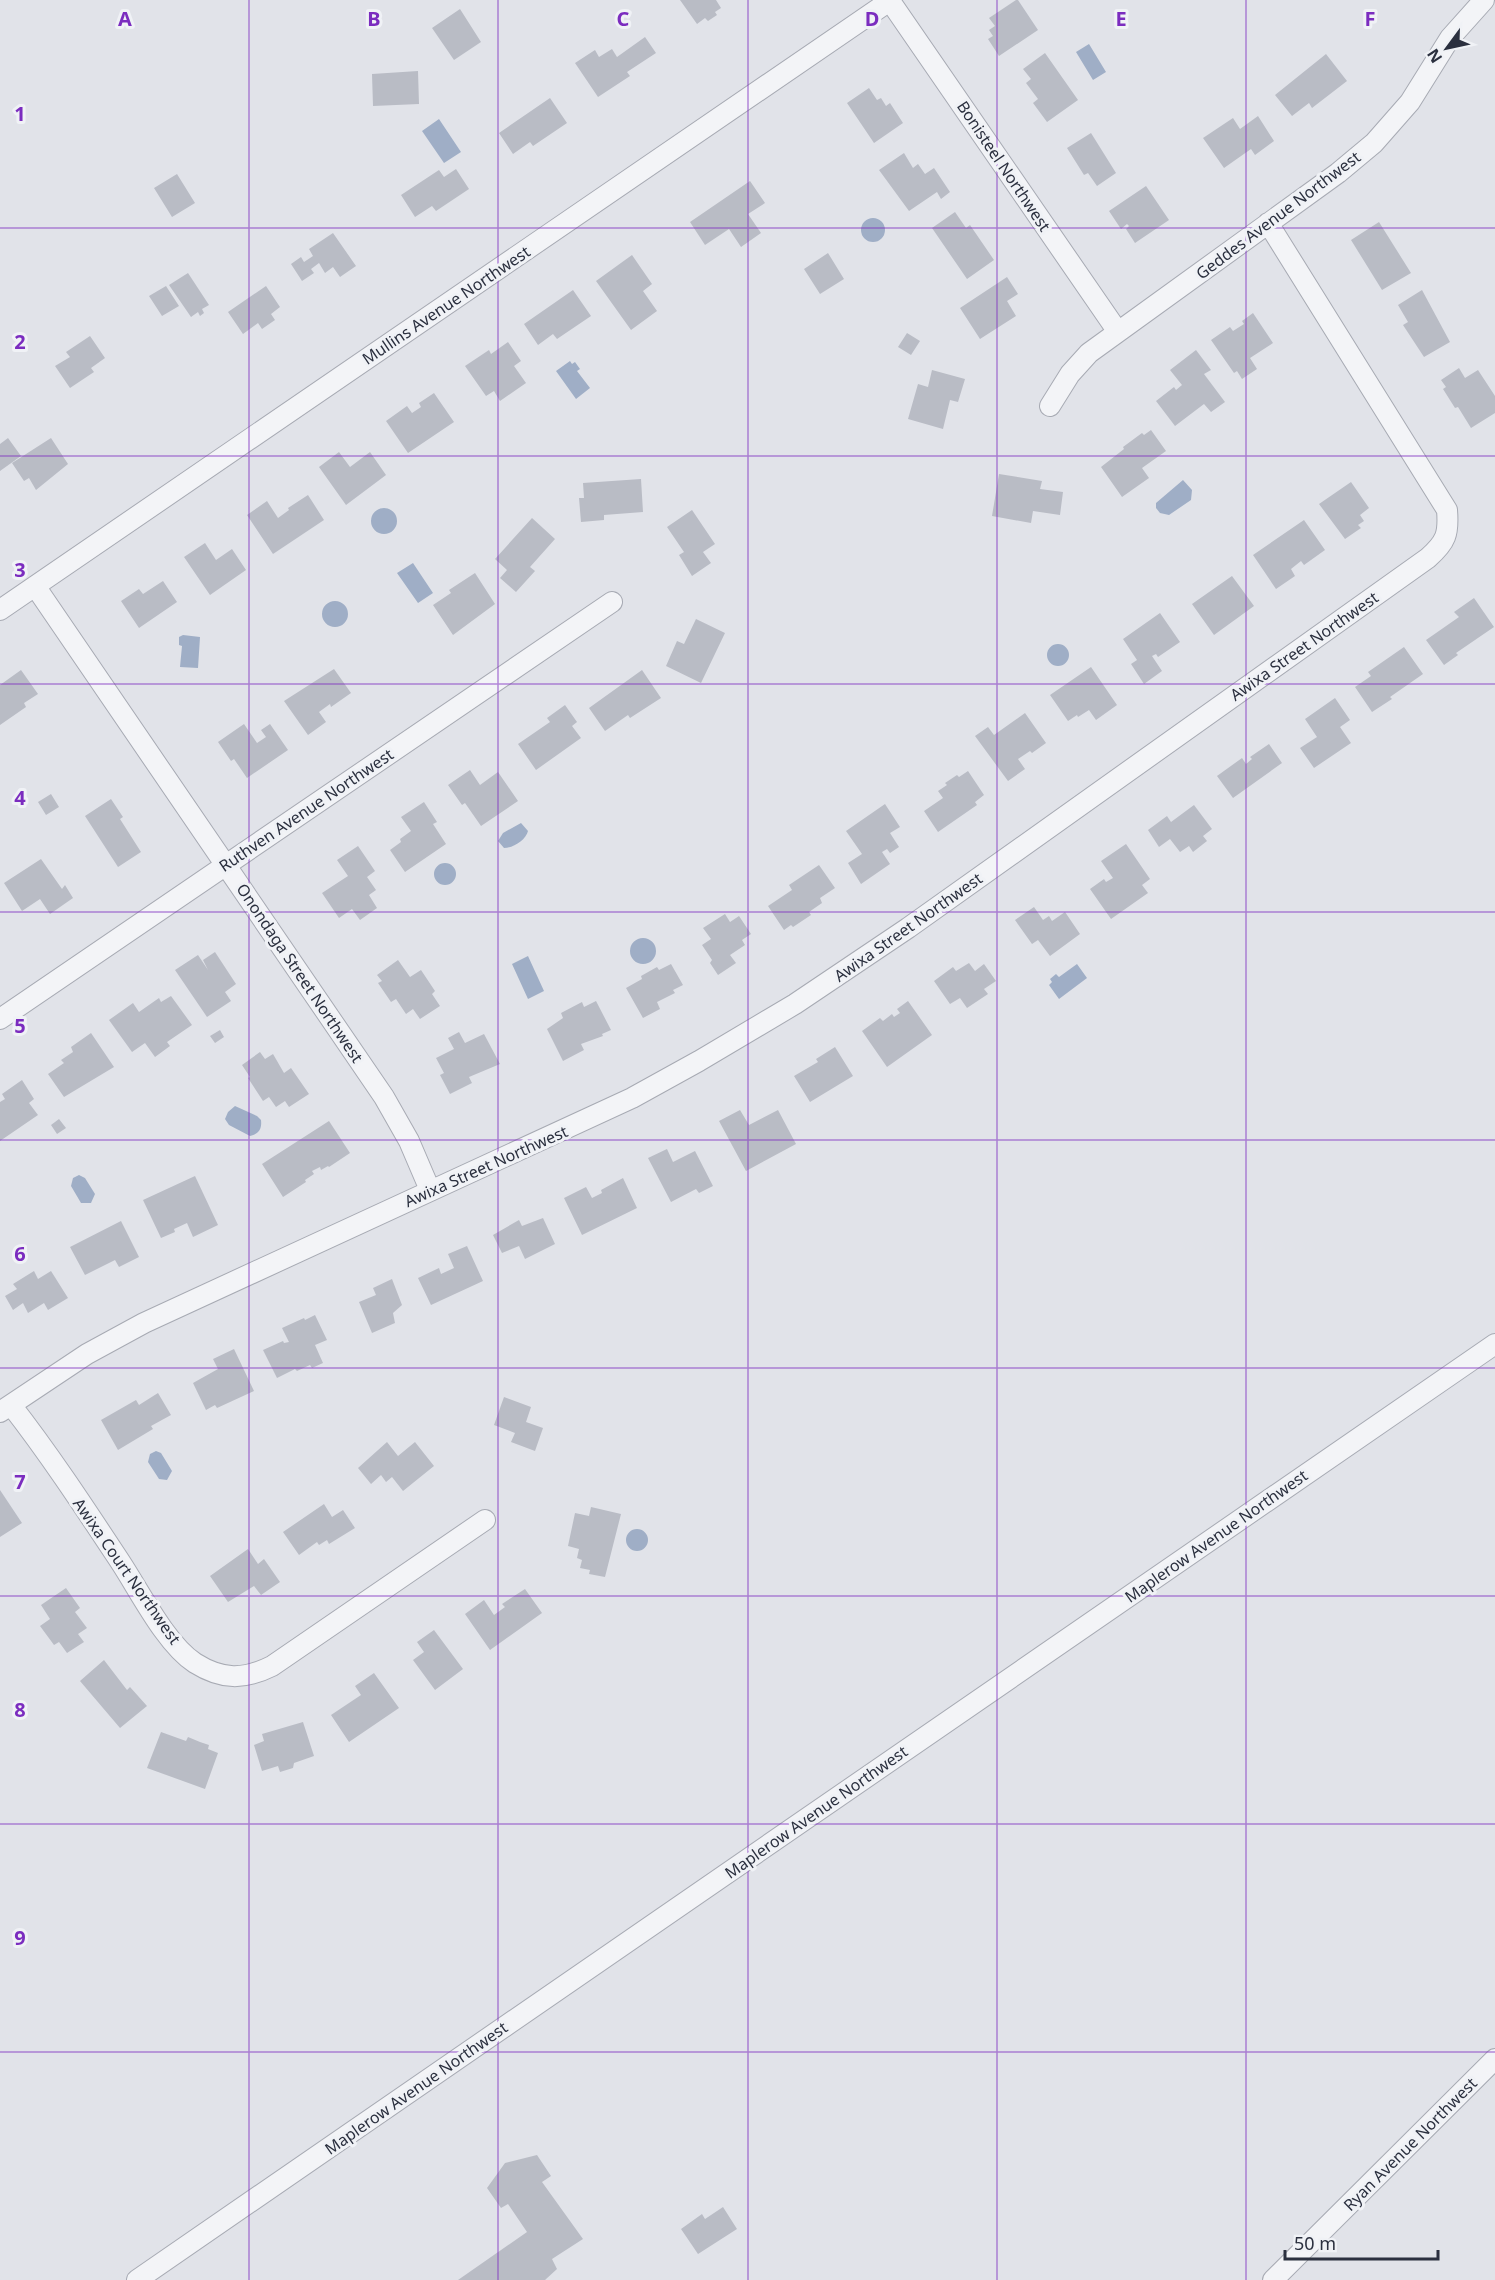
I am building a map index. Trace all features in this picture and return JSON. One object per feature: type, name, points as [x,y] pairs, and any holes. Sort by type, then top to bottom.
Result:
[{"type":"street","name":"Bonisteel Northwest","points":[[891,0],[1118,332]]},
{"type":"street","name":"Mullins Avenue Northwest","points":[[0,610],[891,0]]},
{"type":"street","name":"Geddes Avenue Northwest","points":[[1050,406],[1070,374],[1089,353],[1338,172],[1374,143],[1410,102],[1450,39],[1484,0]]},
{"type":"street","name":"Awixa Street Northwest","points":[[5,1408],[87,1354],[144,1323],[632,1098],[795,1004],[908,928],[1442,546],[1448,529],[1447,510],[1268,223]]},
{"type":"street","name":"Onondaga Street Northwest","points":[[35,586],[384,1097],[409,1141],[430,1190]]},
{"type":"street","name":"Ruthven Avenue Northwest","points":[[0,1019],[612,602]]},
{"type":"street","name":"Maplerow Avenue Northwest","points":[[137,2280],[1495,1344]]},
{"type":"street","name":"Awixa Court Northwest","points":[[5,1408],[121,1563],[162,1627],[189,1659],[211,1672],[223,1675],[239,1677],[255,1674],[273,1666],[485,1520]]},
{"type":"street","name":"Ryan Avenue Northwest","points":[[1273,2280],[1495,2059]]},
{"type":"water","points":[[1089,44],[1106,72],[1093,80],[1076,52]]},
{"type":"water","points":[[439,119],[461,152],[444,163],[422,131]]},
{"type":"water","points":[[873,218],[882,221],[885,230],[882,239],[873,242],[864,239],[861,230],[864,221]]},
{"type":"water","points":[[570,361],[572,364],[575,362],[580,369],[577,371],[590,388],[576,399],[556,371]]},
{"type":"water","points":[[1183,480],[1192,490],[1191,500],[1169,515],[1160,513],[1156,508],[1156,503]]},
{"type":"water","points":[[384,508],[393,512],[397,521],[393,530],[384,534],[375,530],[371,521],[375,512]]},
{"type":"water","points":[[413,563],[433,593],[418,603],[397,573]]},
{"type":"water","points":[[335,601],[344,605],[348,614],[344,623],[335,627],[326,623],[322,614],[326,605]]},
{"type":"water","points":[[183,635],[200,637],[198,668],[180,667],[182,646],[179,645],[179,637]]},
{"type":"water","points":[[1054,644],[1062,644],[1069,651],[1069,659],[1062,666],[1054,666],[1047,659],[1047,651]]},
{"type":"water","points":[[521,823],[528,831],[525,837],[515,845],[504,848],[498,841],[503,833]]},
{"type":"water","points":[[445,863],[453,866],[456,874],[453,882],[445,885],[437,882],[434,874],[437,866]]},
{"type":"water","points":[[643,938],[652,942],[656,951],[652,960],[643,964],[634,960],[630,951],[634,942]]},
{"type":"water","points":[[528,956],[544,991],[528,999],[512,964]]},
{"type":"water","points":[[1077,964],[1087,978],[1059,999],[1049,985],[1052,982],[1050,979],[1056,974],[1059,977]]},
{"type":"water","points":[[235,1106],[261,1120],[256,1134],[250,1136],[229,1125],[225,1119],[228,1112]]},
{"type":"water","points":[[79,1175],[85,1178],[95,1194],[91,1203],[81,1203],[71,1186],[73,1178]]},
{"type":"water","points":[[156,1451],[161,1453],[172,1471],[167,1480],[159,1479],[148,1462],[150,1454]]},
{"type":"water","points":[[637,1529],[645,1532],[648,1540],[645,1548],[637,1551],[629,1548],[626,1540],[629,1532]]},
{"type":"building","points":[[680,0],[716,0],[721,8],[715,12],[717,15],[708,21],[705,18],[697,24]]},
{"type":"building","points":[[1016,0],[1038,30],[999,56],[988,39],[993,36],[989,30],[995,26],[989,18]]},
{"type":"building","points":[[460,9],[481,42],[454,60],[432,28]]},
{"type":"building","points":[[645,37],[656,53],[627,72],[630,76],[598,97],[575,63],[595,50],[599,57],[612,49],[617,57]]},
{"type":"building","points":[[1045,53],[1078,100],[1047,122],[1033,103],[1038,99],[1026,83],[1031,79],[1023,69]]},
{"type":"building","points":[[1326,54],[1347,81],[1312,108],[1309,103],[1292,116],[1275,95]]},
{"type":"building","points":[[418,71],[419,104],[373,106],[372,74]]},
{"type":"building","points":[[869,88],[877,100],[881,98],[886,106],[890,103],[903,123],[874,143],[847,103]]},
{"type":"building","points":[[550,98],[567,123],[533,146],[530,142],[513,154],[499,133]]},
{"type":"building","points":[[1258,116],[1274,141],[1255,155],[1251,149],[1224,168],[1203,138],[1233,118],[1240,129]]},
{"type":"building","points":[[1091,133],[1116,173],[1097,186],[1088,173],[1084,175],[1067,148]]},
{"type":"building","points":[[904,153],[913,168],[918,164],[925,174],[934,168],[950,192],[941,199],[937,192],[909,211],[879,170]]},
{"type":"building","points":[[456,169],[469,189],[436,211],[432,206],[415,217],[401,195],[439,170],[444,177]]},
{"type":"building","points":[[177,174],[195,203],[172,217],[154,188]]},
{"type":"building","points":[[750,181],[765,203],[748,214],[761,233],[741,247],[729,229],[705,245],[690,222]]},
{"type":"building","points":[[1146,186],[1169,220],[1135,243],[1126,229],[1129,226],[1127,224],[1121,229],[1109,211]]},
{"type":"building","points":[[955,212],[966,228],[970,225],[994,260],[967,279],[932,228]]},
{"type":"building","points":[[1379,222],[1411,273],[1382,290],[1351,240]]},
{"type":"building","points":[[333,233],[356,266],[340,277],[333,267],[325,273],[319,263],[311,269],[314,273],[302,281],[291,264],[301,257],[304,262],[313,256],[309,249]]},
{"type":"building","points":[[828,253],[844,279],[820,294],[804,269]]},
{"type":"building","points":[[632,255],[652,284],[643,291],[657,311],[631,330],[596,281]]},
{"type":"building","points":[[188,273],[209,305],[202,309],[204,313],[200,316],[198,312],[191,317],[169,285]]},
{"type":"building","points":[[1007,277],[1018,294],[1007,301],[1016,316],[980,339],[960,308]]},
{"type":"building","points":[[166,286],[179,306],[162,316],[149,296]]},
{"type":"building","points":[[266,286],[280,307],[271,314],[275,320],[262,329],[258,323],[243,334],[228,312]]},
{"type":"building","points":[[573,290],[591,316],[557,339],[553,334],[538,345],[524,324]]},
{"type":"building","points":[[1422,290],[1450,342],[1424,357],[1403,325],[1408,322],[1398,305]]},
{"type":"building","points":[[1253,313],[1273,343],[1250,358],[1257,369],[1242,379],[1237,371],[1234,373],[1211,340],[1230,327],[1233,331],[1244,324],[1242,321]]},
{"type":"building","points":[[907,333],[920,341],[911,355],[898,347]]},
{"type":"building","points":[[90,336],[105,358],[91,368],[94,372],[70,388],[55,366],[70,357],[66,352]]},
{"type":"building","points":[[508,342],[521,361],[514,366],[526,383],[500,401],[494,391],[486,396],[465,366],[489,350],[491,354]]},
{"type":"building","points":[[1196,350],[1211,370],[1204,374],[1225,402],[1211,412],[1204,404],[1175,426],[1156,401],[1174,387],[1176,390],[1182,385],[1170,370]]},
{"type":"building","points":[[1459,368],[1465,378],[1478,370],[1495,396],[1495,413],[1471,428],[1443,389],[1446,387],[1441,380]]},
{"type":"building","points":[[932,370],[965,379],[958,402],[950,400],[943,429],[908,419],[918,384],[928,387]]},
{"type":"building","points":[[434,393],[454,422],[408,453],[386,421],[407,406],[412,413],[421,407],[419,403]]},
{"type":"building","points":[[1151,430],[1166,451],[1142,468],[1149,478],[1122,497],[1101,467],[1124,449],[1123,447],[1142,433],[1144,435]]},
{"type":"building","points":[[8,438],[21,456],[0,471],[0,444]]},
{"type":"building","points":[[51,438],[68,464],[36,490],[29,478],[24,481],[12,463]]},
{"type":"building","points":[[339,452],[350,467],[370,452],[386,475],[346,505],[319,467]]},
{"type":"building","points":[[999,474],[1042,481],[1040,489],[1063,492],[1060,515],[1033,511],[1031,523],[992,516]]},
{"type":"building","points":[[641,479],[643,512],[604,515],[604,520],[581,522],[579,498],[584,498],[583,483]]},
{"type":"building","points":[[1351,482],[1369,508],[1360,515],[1364,521],[1358,525],[1361,528],[1345,539],[1319,504]]},
{"type":"building","points":[[308,495],[324,520],[273,554],[247,515],[267,501],[278,518],[289,510],[288,508]]},
{"type":"building","points":[[692,510],[715,544],[703,552],[711,563],[692,576],[679,555],[684,552],[667,527]]},
{"type":"building","points":[[532,518],[555,539],[530,567],[535,571],[516,592],[500,578],[507,570],[495,559]]},
{"type":"building","points":[[1304,520],[1325,550],[1304,565],[1301,561],[1291,569],[1295,576],[1276,589],[1253,555]]},
{"type":"building","points":[[205,543],[216,560],[232,549],[246,570],[210,595],[184,557]]},
{"type":"building","points":[[475,573],[495,604],[453,635],[433,605],[451,593],[449,590]]},
{"type":"building","points":[[1232,576],[1254,606],[1214,635],[1192,604]]},
{"type":"building","points":[[163,581],[177,602],[139,628],[121,601],[139,589],[143,594]]},
{"type":"building","points":[[1474,598],[1494,627],[1456,653],[1458,655],[1444,665],[1426,640],[1459,617],[1454,612]]},
{"type":"building","points":[[1160,613],[1180,642],[1158,657],[1156,654],[1152,656],[1162,671],[1144,684],[1131,664],[1137,660],[1123,639]]},
{"type":"building","points":[[696,619],[725,633],[701,683],[666,666],[677,641],[684,644]]},
{"type":"building","points":[[1404,647],[1423,674],[1372,712],[1355,687],[1371,676],[1368,672]]},
{"type":"building","points":[[1091,667],[1117,705],[1096,720],[1089,710],[1068,721],[1050,695]]},
{"type":"building","points":[[334,669],[351,693],[331,707],[330,704],[319,712],[326,722],[308,735],[284,701]]},
{"type":"building","points":[[21,670],[38,694],[24,703],[26,707],[0,725],[0,685]]},
{"type":"building","points":[[642,670],[661,698],[630,718],[628,715],[605,731],[589,708]]},
{"type":"building","points":[[1335,698],[1350,720],[1340,727],[1351,743],[1314,768],[1300,748],[1317,737],[1305,719]]},
{"type":"building","points":[[565,705],[577,722],[572,726],[581,738],[536,770],[518,744],[550,722],[547,718]]},
{"type":"building","points":[[1025,713],[1046,743],[1018,759],[1025,769],[1008,781],[975,736],[988,727],[994,735]]},
{"type":"building","points":[[244,724],[257,743],[266,737],[261,730],[270,724],[288,750],[247,778],[218,742]]},
{"type":"building","points":[[1269,744],[1282,763],[1233,798],[1217,776],[1242,758],[1246,764],[1252,759],[1250,757]]},
{"type":"building","points":[[470,770],[480,785],[498,772],[518,801],[481,826],[465,803],[462,805],[448,785]]},
{"type":"building","points":[[968,771],[984,795],[975,802],[977,805],[938,832],[924,811],[943,798],[938,791],[947,785],[945,783]]},
{"type":"building","points":[[51,794],[59,807],[46,815],[38,802]]},
{"type":"building","points":[[111,799],[123,817],[120,819],[141,852],[118,867],[85,816]]},
{"type":"building","points":[[424,802],[437,822],[433,824],[446,844],[405,872],[390,850],[411,831],[401,817]]},
{"type":"building","points":[[885,804],[900,827],[890,833],[899,847],[890,853],[887,849],[882,852],[890,864],[861,884],[848,863],[862,854],[846,831]]},
{"type":"building","points":[[1194,805],[1212,829],[1203,836],[1207,841],[1193,852],[1189,846],[1180,852],[1170,839],[1159,847],[1148,830],[1167,816],[1171,822]]},
{"type":"building","points":[[1126,844],[1150,879],[1142,885],[1148,893],[1111,919],[1090,889],[1104,879],[1106,882],[1113,878],[1101,861]]},
{"type":"building","points":[[358,846],[375,871],[367,877],[376,890],[369,895],[377,908],[360,920],[352,909],[339,918],[322,893],[348,876],[337,860]]},
{"type":"building","points":[[41,859],[62,889],[65,885],[73,898],[50,914],[40,899],[22,911],[4,883]]},
{"type":"building","points":[[819,865],[835,888],[820,898],[822,903],[809,912],[811,915],[784,930],[768,906],[792,890],[789,885]]},
{"type":"building","points":[[1034,907],[1043,920],[1049,916],[1052,921],[1065,912],[1080,934],[1050,956],[1038,940],[1032,944],[1015,920]]},
{"type":"building","points":[[725,914],[730,922],[739,916],[751,934],[742,940],[745,945],[730,955],[736,963],[718,975],[702,945],[711,939],[703,928]]},
{"type":"building","points":[[215,952],[236,984],[225,992],[231,1001],[207,1017],[175,970],[198,955],[208,970],[203,960]]},
{"type":"building","points":[[398,960],[410,977],[421,970],[435,991],[432,994],[440,1006],[420,1019],[413,1009],[406,1014],[396,999],[391,1002],[378,983],[382,981],[377,975]]},
{"type":"building","points":[[969,963],[975,971],[984,964],[996,981],[984,989],[988,994],[967,1008],[960,998],[950,1004],[934,981],[953,967],[956,971]]},
{"type":"building","points":[[671,964],[683,985],[673,990],[675,993],[657,1002],[660,1009],[643,1018],[626,988],[657,967],[659,970]]},
{"type":"building","points":[[171,996],[192,1025],[167,1042],[170,1046],[155,1057],[145,1043],[132,1052],[109,1020],[133,1003],[139,1012],[159,998],[161,1002]]},
{"type":"building","points":[[596,1001],[611,1030],[602,1034],[603,1036],[581,1044],[584,1050],[563,1061],[547,1029],[563,1018],[561,1013],[582,1002],[584,1007]]},
{"type":"building","points":[[908,1001],[932,1035],[887,1067],[862,1031],[880,1018],[883,1021],[892,1014],[894,1017],[900,1013],[897,1009]]},
{"type":"building","points":[[220,1030],[224,1037],[215,1043],[210,1036]]},
{"type":"building","points":[[459,1032],[465,1043],[484,1034],[500,1064],[469,1077],[472,1083],[450,1094],[440,1075],[444,1073],[436,1058],[454,1049],[448,1038]]},
{"type":"building","points":[[91,1033],[114,1067],[64,1097],[48,1074],[64,1063],[61,1060],[73,1052],[71,1047]]},
{"type":"building","points":[[835,1047],[853,1076],[810,1102],[794,1076],[818,1062],[816,1059]]},
{"type":"building","points":[[260,1052],[265,1059],[273,1054],[284,1073],[291,1068],[309,1094],[289,1107],[285,1101],[276,1107],[269,1097],[263,1101],[242,1065]]},
{"type":"building","points":[[22,1080],[34,1099],[29,1103],[38,1115],[0,1141],[0,1102],[5,1099],[2,1094]]},
{"type":"building","points":[[740,1110],[749,1125],[778,1110],[796,1144],[746,1171],[719,1121]]},
{"type":"building","points":[[59,1119],[66,1128],[57,1134],[51,1125]]},
{"type":"building","points":[[329,1121],[350,1153],[329,1167],[321,1170],[320,1167],[312,1171],[314,1174],[305,1180],[306,1182],[283,1197],[262,1164]]},
{"type":"building","points":[[667,1149],[673,1162],[695,1151],[713,1186],[699,1193],[696,1189],[671,1202],[648,1158]]},
{"type":"building","points":[[195,1176],[218,1225],[193,1237],[187,1223],[161,1238],[143,1200]]},
{"type":"building","points":[[623,1178],[637,1208],[582,1235],[564,1198],[586,1187],[592,1198],[602,1193],[601,1190]]},
{"type":"building","points":[[543,1218],[555,1244],[525,1259],[519,1246],[502,1253],[493,1235],[519,1220],[522,1226]]},
{"type":"building","points":[[121,1221],[139,1257],[119,1267],[115,1260],[85,1275],[70,1247]]},
{"type":"building","points":[[467,1246],[483,1281],[431,1305],[418,1278],[439,1268],[441,1274],[454,1268],[448,1254]]},
{"type":"building","points":[[34,1271],[38,1279],[51,1271],[68,1298],[48,1310],[44,1303],[28,1313],[23,1303],[13,1310],[5,1296],[17,1289],[13,1284]]},
{"type":"building","points":[[392,1279],[402,1305],[393,1313],[395,1323],[372,1333],[359,1302],[376,1295],[373,1288]]},
{"type":"building","points":[[315,1315],[327,1340],[315,1345],[323,1363],[312,1368],[310,1365],[297,1371],[295,1369],[277,1378],[263,1350],[283,1341],[284,1343],[289,1342],[282,1328]]},
{"type":"building","points":[[234,1349],[254,1391],[217,1408],[215,1405],[206,1410],[193,1383],[218,1369],[213,1359]]},
{"type":"building","points":[[158,1393],[171,1415],[151,1426],[153,1429],[118,1450],[101,1420],[136,1400],[139,1405]]},
{"type":"building","points":[[504,1397],[531,1407],[526,1422],[543,1428],[535,1451],[511,1442],[515,1433],[494,1425]]},
{"type":"building","points":[[387,1442],[398,1456],[415,1442],[434,1466],[403,1491],[392,1477],[386,1482],[381,1475],[371,1484],[358,1468]]},
{"type":"building","points":[[0,1490],[22,1523],[0,1537]]},
{"type":"building","points":[[324,1504],[332,1517],[343,1510],[355,1528],[329,1544],[327,1540],[319,1545],[317,1542],[299,1555],[283,1532]]},
{"type":"building","points":[[591,1507],[621,1514],[605,1577],[589,1574],[590,1570],[580,1568],[582,1560],[577,1558],[579,1549],[568,1546],[575,1513],[589,1516]]},
{"type":"building","points":[[248,1549],[258,1564],[264,1559],[280,1582],[261,1595],[254,1586],[228,1602],[210,1576]]},
{"type":"building","points":[[66,1588],[80,1608],[75,1612],[87,1628],[78,1634],[84,1642],[67,1653],[59,1642],[54,1645],[40,1626],[50,1619],[41,1605]]},
{"type":"building","points":[[525,1589],[542,1613],[490,1650],[465,1614],[484,1600],[494,1615],[505,1607],[502,1604]]},
{"type":"building","points":[[434,1630],[463,1669],[435,1690],[413,1660],[424,1652],[417,1642]]},
{"type":"building","points":[[104,1660],[127,1690],[130,1687],[147,1706],[120,1728],[80,1681]]},
{"type":"building","points":[[374,1673],[399,1708],[349,1742],[331,1715],[361,1695],[355,1686]]},
{"type":"building","points":[[303,1722],[314,1756],[294,1763],[293,1768],[280,1772],[278,1766],[262,1771],[254,1745],[264,1741],[262,1734]]},
{"type":"building","points":[[161,1732],[186,1741],[188,1737],[209,1745],[208,1749],[218,1753],[205,1789],[147,1768]]},
{"type":"building","points":[[537,2155],[551,2176],[542,2182],[583,2239],[552,2259],[557,2269],[545,2280],[458,2280],[527,2232],[508,2204],[501,2208],[487,2188],[505,2163]]},
{"type":"building","points":[[723,2207],[737,2229],[698,2254],[681,2229],[702,2214],[705,2219]]}]
